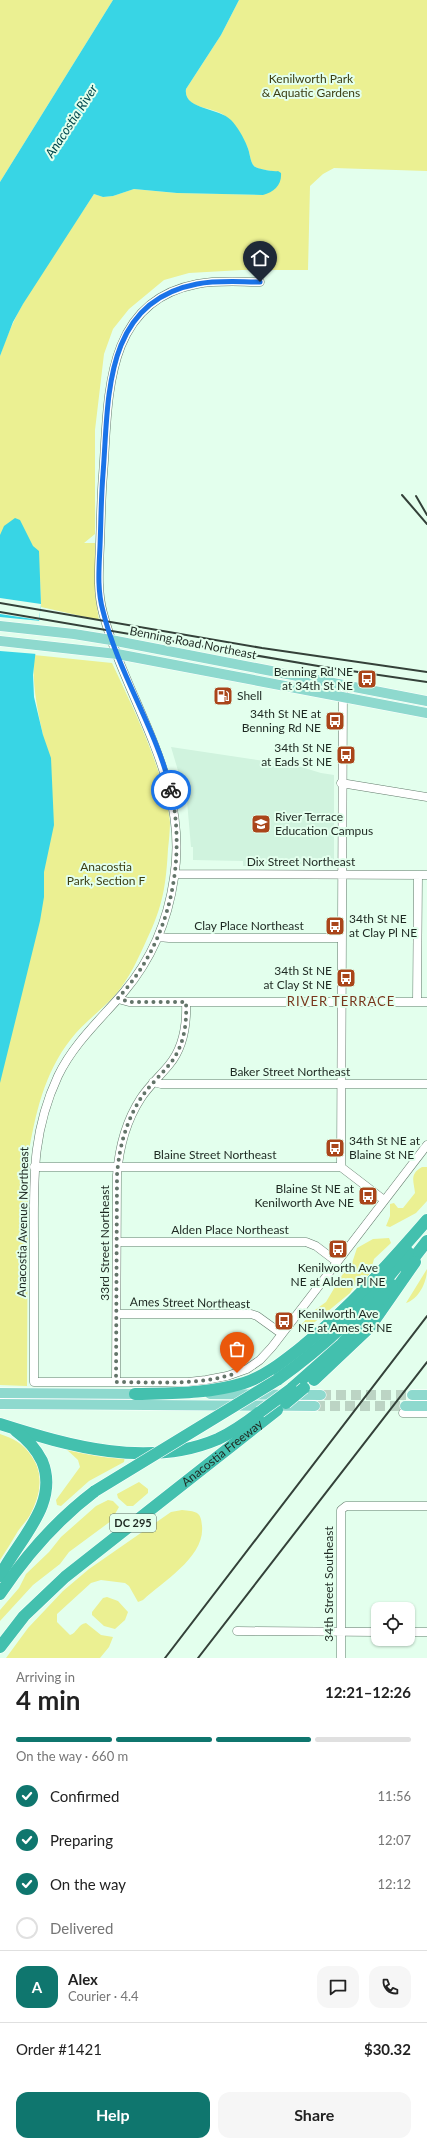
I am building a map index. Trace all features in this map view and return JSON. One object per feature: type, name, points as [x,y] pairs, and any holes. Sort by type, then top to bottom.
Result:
[{"type":"highway","points":[[135,1394],[182,1393],[226,1388],[246,1382],[266,1372],[286,1359],[324,1328],[362,1293],[427,1220]]},
{"type":"highway","points":[[0,1594],[26,1558],[52,1530],[95,1491],[277,1380],[310,1357],[348,1322],[394,1270],[427,1227]]},
{"type":"highway","points":[[2,1424],[88,1449],[118,1452],[155,1452],[194,1447],[219,1438],[260,1412],[291,1389],[358,1327],[427,1242]]},
{"type":"highway","name":"Anacostia Freeway","points":[[0,1647],[24,1616],[65,1577],[277,1410],[356,1343],[400,1286],[427,1242]]},
{"type":"highway","points":[[0,1576],[41,1510],[46,1488],[45,1471],[35,1449],[24,1437],[2,1424]]},
{"type":"main road","name":"Benning Road Northeast","points":[[0,626],[74,634],[111,640],[427,701]]},
{"type":"main road","name":"Benning Road Northeast","points":[[0,641],[117,654],[427,713]]},
{"type":"main road","points":[[0,1393],[321,1395]]},
{"type":"main road","points":[[412,1395],[427,1395]]},
{"type":"main road","points":[[0,1404],[315,1406]]},
{"type":"main road","points":[[404,1410],[427,1406]]},
{"type":"street","name":"Anacostia Avenue Northeast","points":[[116,1382],[34,1382],[34,1167],[40,1124],[59,1075],[85,1034],[118,998],[142,966],[158,937],[168,905],[175,874],[176,826],[170,788],[161,759],[111,640],[103,611],[99,586],[102,491],[111,377],[120,345],[131,326],[154,303],[172,292],[202,283],[260,282]]},
{"type":"street","points":[[343,685],[341,783],[341,1167],[384,1200]]},
{"type":"street","points":[[341,783],[427,797]]},
{"type":"street","name":"Dix Street Northeast","points":[[175,874],[427,875]]},
{"type":"street","points":[[417,1002],[418,875]]},
{"type":"street","name":"Clay Place Northeast","points":[[158,937],[341,938]]},
{"type":"street","points":[[118,998],[129,1002],[427,1002]]},
{"type":"street","name":"33rd Street Northeast","points":[[116,1382],[118,1167],[120,1147],[127,1125],[141,1098],[153,1082],[171,1063],[181,1044],[186,1025],[186,1002]]},
{"type":"street","name":"Baker Street Northeast","points":[[153,1082],[168,1084],[427,1084]]},
{"type":"street","points":[[116,1382],[188,1382],[227,1376],[255,1364],[282,1334],[427,1145]]},
{"type":"street","name":"Blaine Street Northeast","points":[[34,1167],[341,1167]]},
{"type":"street","name":"Alden Place Northeast","points":[[117,1242],[306,1242],[316,1246],[337,1262]]},
{"type":"street","name":"Ames Street Northeast","points":[[116,1314],[251,1314],[257,1316],[282,1334]]},
{"type":"street","points":[[404,1410],[427,1413]]},
{"type":"street","name":"34th Street Southeast","points":[[341,1658],[341,1510],[346,1506],[427,1506]]},
{"type":"street","points":[[237,1631],[371,1632]]},
{"type":"street","points":[[415,1632],[427,1632]]},
{"type":"shaded area","name":"River Terrace Education Campus","points":[[171,747],[298,766],[321,773],[334,775],[334,865],[243,866],[243,861],[193,860],[193,847],[191,847],[187,801]]},
{"type":"green space","points":[[0,0],[113,0],[0,182]]},
{"type":"green space","name":"Kenilworth Park & Aquatic Gardens","points":[[239,0],[427,0],[427,171],[334,168],[323,174],[310,186],[308,270],[242,270],[189,273],[164,280],[129,309],[113,329],[104,354],[95,430],[95,534],[84,543],[95,543],[95,594],[99,620],[41,607],[40,577],[0,539],[0,356],[8,334],[29,292],[94,194],[103,197],[113,196],[134,189],[176,193],[263,195],[275,172],[254,166],[243,138],[235,126],[225,116],[194,104],[189,101],[186,96],[186,89],[221,35]]},
{"type":"green space","name":"Anacostia Park, Section F","points":[[34,655],[112,663],[155,761],[167,802],[170,822],[163,895],[157,916],[144,946],[121,988],[111,1000],[76,1033],[62,1052],[47,1080],[38,1110],[28,1157],[27,1386],[0,1385],[0,775],[43,735],[34,685]]},
{"type":"green space","points":[[422,1167],[427,1167],[427,1201],[416,1213],[390,1227],[386,1226],[390,1216],[390,1204],[394,1203],[398,1208],[403,1208],[415,1193],[413,1178],[415,1172]]},
{"type":"green space","points":[[389,1238],[391,1243],[374,1259],[369,1276],[361,1275],[350,1293],[310,1326],[299,1333],[298,1328],[315,1310],[326,1302],[342,1275],[351,1266],[357,1248],[373,1239]]},
{"type":"green space","points":[[427,1269],[426,1279],[418,1294],[411,1301],[406,1303]]},
{"type":"green space","points":[[0,1434],[13,1439],[31,1454],[37,1464],[40,1486],[31,1514],[18,1531],[0,1560]]},
{"type":"green space","points":[[65,1448],[83,1453],[125,1456],[124,1462],[89,1481],[61,1506],[57,1505],[56,1500],[80,1467],[78,1460]]},
{"type":"green space","points":[[139,1482],[148,1489],[148,1493],[133,1506],[127,1506],[118,1498],[117,1494]]},
{"type":"green space","points":[[108,1500],[113,1501],[119,1507],[111,1521],[69,1552],[60,1564],[33,1585],[0,1621],[0,1610],[19,1588],[26,1574],[49,1552],[61,1537],[96,1506]]},
{"type":"green space","points":[[182,1510],[199,1514],[202,1526],[201,1537],[197,1548],[181,1568],[143,1600],[138,1602],[129,1586],[125,1583],[101,1580],[91,1583],[57,1614],[57,1622],[70,1635],[81,1625],[86,1623],[101,1635],[113,1637],[109,1647],[100,1658],[6,1658],[28,1628],[63,1591],[89,1569],[171,1512]]},
{"type":"green space","points":[[107,1597],[118,1601],[128,1612],[125,1620],[115,1629],[104,1626],[92,1615],[92,1612],[103,1598]]},
{"type":"water","name":"Anacostia River","points":[[113,0],[239,0],[221,35],[186,89],[187,96],[190,101],[196,105],[225,116],[231,120],[244,139],[254,166],[266,170],[278,171],[281,173],[280,181],[274,190],[263,195],[177,193],[134,189],[113,196],[103,197],[94,194],[23,304],[13,322],[0,356],[0,182]]},
{"type":"water","points":[[15,518],[20,520],[33,546],[39,551],[41,604],[33,675],[34,697],[43,735],[51,758],[54,825],[44,872],[44,897],[40,921],[0,1083],[0,535],[4,526]]},
{"type":"pier","points":[[0,598],[41,604],[39,620],[0,614]]},
{"type":"pier","points":[[0,617],[41,621],[37,654],[0,651]]},
{"type":"tunnel","points":[[321,1395],[412,1395]]},
{"type":"tunnel","points":[[315,1406],[405,1406]]},
{"type":"railway","points":[[402,495],[427,524]]},
{"type":"railway","points":[[416,496],[427,515]]},
{"type":"railway","points":[[0,603],[262,648],[427,672]]},
{"type":"railway","points":[[0,612],[324,667],[427,682]]},
{"type":"railway","points":[[165,1658],[427,1316]]},
{"type":"railway","points":[[198,1658],[427,1362]]},
{"type":"way so far","points":[[171,790],[175,819],[176,866],[170,898],[158,937],[147,959],[118,998],[129,1002],[186,1002],[186,1021],[184,1036],[174,1059],[153,1082],[137,1104],[130,1117],[120,1147],[117,1175],[116,1382],[188,1382],[216,1379],[237,1373]]},
{"type":"place","name":"Benning Rd NE at 34th St NE","points":[[367,679]]},
{"type":"place","name":"Shell","points":[[223,696]]},
{"type":"place","name":"34th St NE at Benning Rd NE","points":[[335,721]]},
{"type":"place","name":"34th St NE at Eads St NE","points":[[346,755]]},
{"type":"place","name":"River Terrace Education Campus","points":[[261,824]]},
{"type":"place","name":"34th St NE at Clay Pl NE","points":[[335,926]]},
{"type":"place","name":"34th St NE at Clay St NE","points":[[346,978]]},
{"type":"place","name":"34th St NE at Blaine St NE","points":[[335,1148]]},
{"type":"place","name":"Blaine St NE at Kenilworth Ave NE","points":[[368,1196]]},
{"type":"place","name":"Kenilworth Ave NE at Alden Pl NE","points":[[338,1249]]},
{"type":"place","name":"Kenilworth Ave NE at Ames St NE","points":[[284,1321]]},
{"type":"district","name":"RIVER TERRACE","points":[[341,1001]]},
{"type":"route","points":[[171,790],[161,759],[111,640],[99,591],[102,491],[112,370],[120,345],[131,326],[150,306],[158,300],[181,288],[202,283],[260,282]]}]
